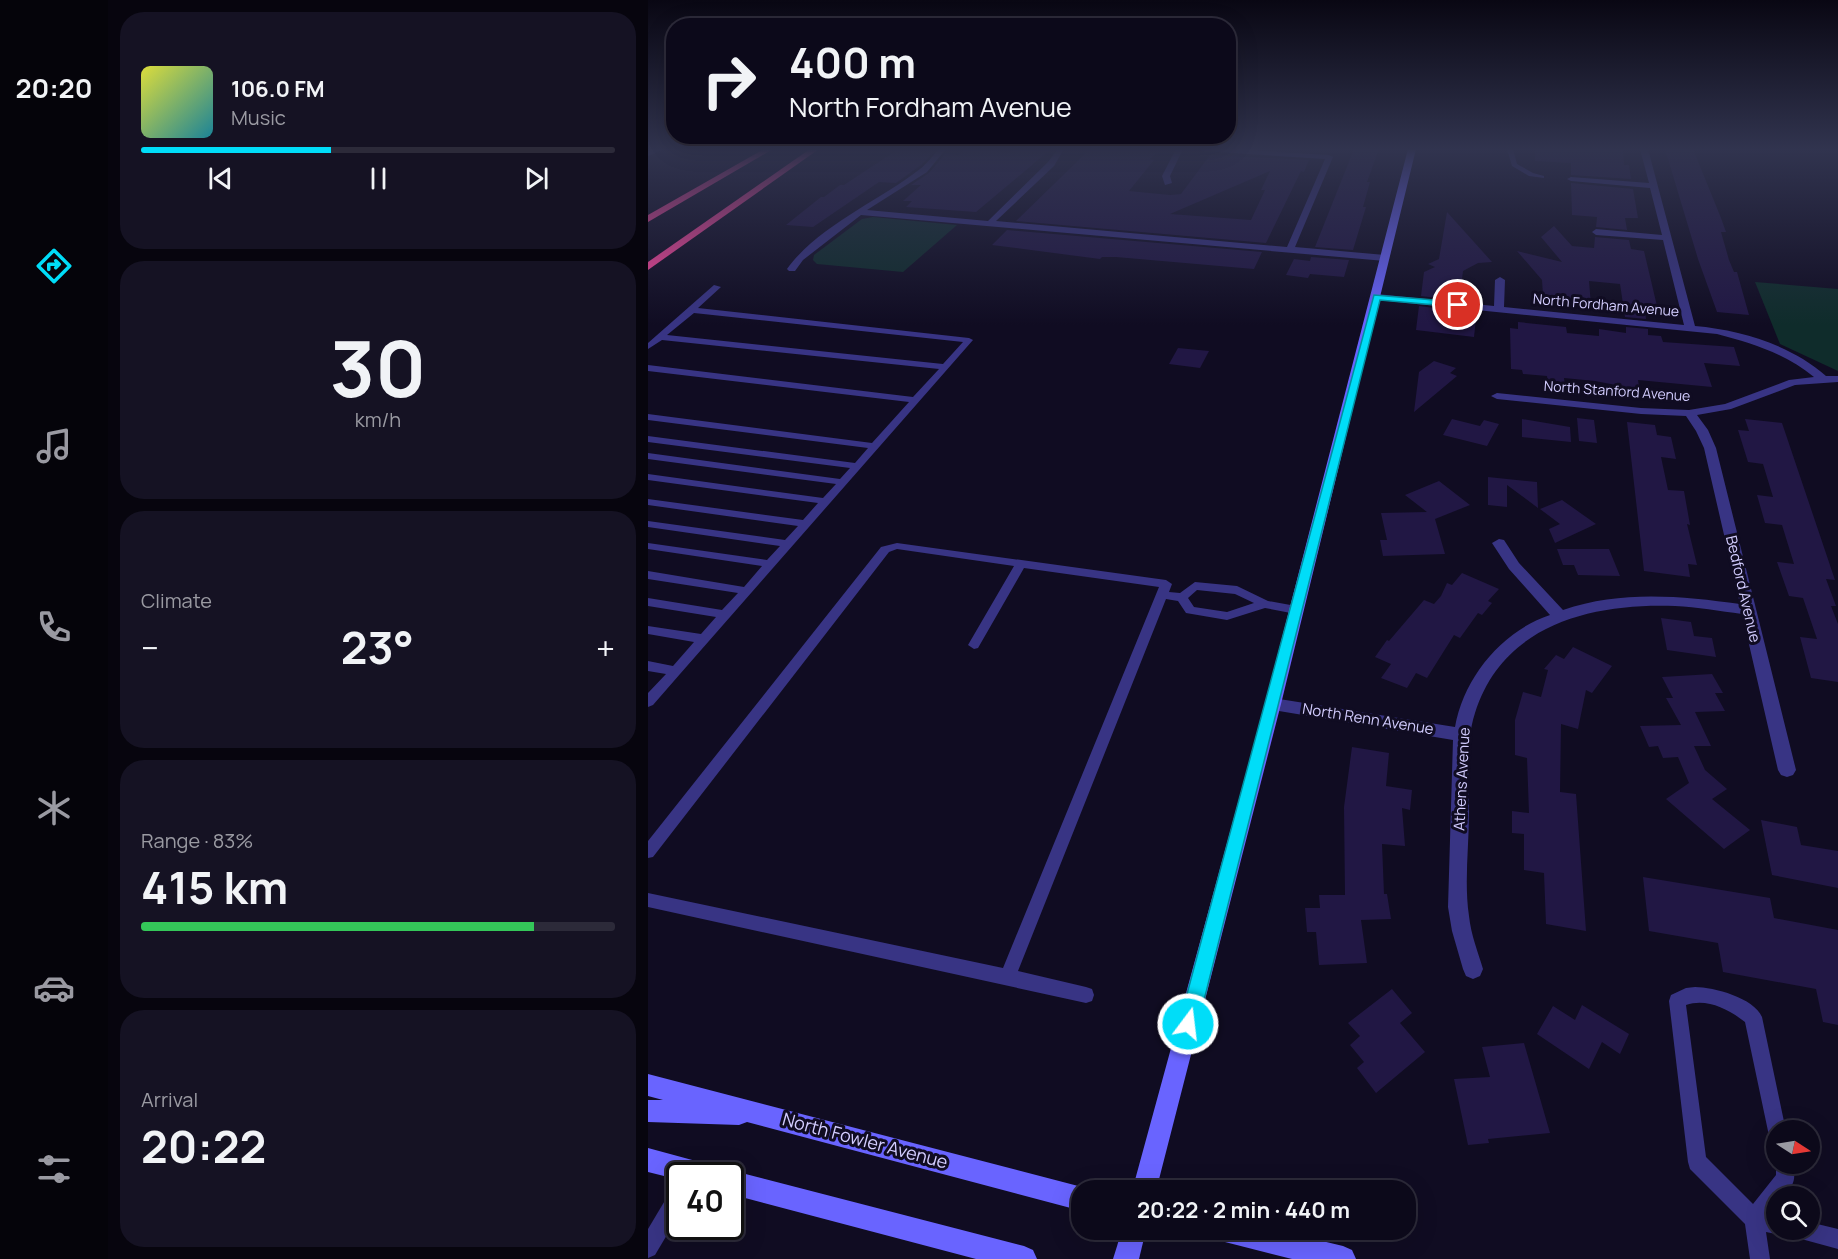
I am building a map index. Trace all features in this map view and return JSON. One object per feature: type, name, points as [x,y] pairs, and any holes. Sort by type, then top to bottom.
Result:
[{"type":"highway","points":[[648,218],[667,208]]},
{"type":"highway","points":[[648,254],[721,208]]},
{"type":"highway","points":[[648,267],[731,208]]},
{"type":"street","points":[[792,269],[800,258],[866,208]]},
{"type":"street","points":[[990,223],[1006,208]]},
{"type":"street","points":[[1290,249],[1307,208]]},
{"type":"street","points":[[1147,1180],[1273,704],[1377,297],[1397,208]]},
{"type":"street","points":[[1659,208],[1690,327]]},
{"type":"street","points":[[859,212],[1385,258]]},
{"type":"street","points":[[1596,232],[1666,238]]},
{"type":"street","points":[[1499,309],[1500,280]]},
{"type":"street","name":"North Fordham Avenue","points":[[1377,297],[1690,327],[1732,334],[1791,356],[1822,378]]},
{"type":"street","name":"North Stanford Avenue","points":[[1497,396],[1641,411],[1689,413],[1728,407],[1782,386],[1822,378],[1838,379]]},
{"type":"street","name":"Bedford Avenue","points":[[1689,413],[1702,430],[1710,448],[1787,770]]},
{"type":"street","points":[[1499,543],[1514,566],[1559,615]]},
{"type":"street","name":"Athens Avenue","points":[[1473,969],[1462,937],[1458,908],[1462,735],[1474,692],[1487,670],[1517,638],[1559,615],[1587,608],[1645,600],[1676,601],[1747,610]]},
{"type":"street","name":"North Renn Avenue","points":[[1273,704],[1462,735]]},
{"type":"street","name":"North Fowler Avenue","points":[[648,1085],[1071,1196]]},
{"type":"street","points":[[648,1111],[769,1115]]},
{"type":"street","points":[[648,1160],[666,1166]]},
{"type":"street","points":[[744,1186],[1024,1259]]},
{"type":"street","points":[[1126,1259],[1131,1240]]},
{"type":"street","points":[[1266,1240],[1343,1259]]},
{"type":"lane","points":[[648,347],[717,287]]},
{"type":"lane","points":[[649,699],[969,340],[692,310]]},
{"type":"lane","points":[[660,337],[945,368]]},
{"type":"lane","points":[[648,368],[915,400]]},
{"type":"lane","points":[[648,417],[875,446]]},
{"type":"lane","points":[[648,439],[858,466]]},
{"type":"lane","points":[[648,456],[843,482]]},
{"type":"lane","points":[[648,477],[826,501]]},
{"type":"lane","points":[[648,502],[806,524]]},
{"type":"lane","points":[[648,524],[788,544]]},
{"type":"lane","points":[[648,546],[770,564]]},
{"type":"lane","points":[[648,852],[885,549],[897,546],[1166,584],[1008,977]]},
{"type":"lane","points":[[974,645],[1021,563]]},
{"type":"lane","points":[[648,575],[747,591]]},
{"type":"lane","points":[[1162,595],[1182,597],[1195,586],[1237,590],[1265,604],[1296,610]]},
{"type":"lane","points":[[1182,597],[1190,610],[1227,616],[1265,604]]},
{"type":"lane","points":[[648,602],[726,615]]},
{"type":"lane","points":[[648,630],[704,639]]},
{"type":"lane","points":[[648,666],[676,671]]},
{"type":"lane","points":[[648,900],[1086,995]]},
{"type":"lane","points":[[1766,1222],[1754,1219],[1697,1162],[1677,1001],[1683,997],[1704,996],[1739,1006],[1753,1017],[1775,1120]]},
{"type":"lane","points":[[1760,1259],[1754,1219],[1786,1178],[1785,1174]]},
{"type":"lane","points":[[648,1248],[666,1218]]},
{"type":"lane","points":[[1820,1234],[1838,1239]]},
{"type":"green space","points":[[873,217],[957,225],[903,272],[817,264],[813,260],[814,255],[862,219]]},
{"type":"green space","points":[[1755,282],[1838,289],[1838,371],[1780,344]]},
{"type":"building","points":[[808,208],[841,208],[813,227],[786,225]]},
{"type":"building","points":[[917,208],[981,208],[976,212]]},
{"type":"building","points":[[1030,208],[1185,208],[1170,214],[1251,220],[1257,208],[1283,208],[1266,243],[1016,221]]},
{"type":"building","points":[[1331,208],[1366,208],[1353,250],[1315,247]]},
{"type":"building","points":[[1572,208],[1636,208],[1638,218],[1625,218],[1627,230],[1596,227],[1597,217],[1572,215]]},
{"type":"building","points":[[1683,208],[1717,208],[1726,232],[1721,232],[1729,260],[1734,272],[1737,272],[1749,315],[1717,312]]},
{"type":"building","points":[[1447,212],[1492,262],[1478,263],[1463,271],[1461,288],[1455,287],[1453,300],[1421,296],[1424,272],[1435,267],[1428,264],[1439,259]]},
{"type":"building","points":[[1554,226],[1572,246],[1594,248],[1595,237],[1629,240],[1631,249],[1644,251],[1657,306],[1644,304],[1646,319],[1625,317],[1620,284],[1589,281],[1591,305],[1555,302],[1554,296],[1543,295],[1542,280],[1517,251],[1562,262],[1541,237]]},
{"type":"building","points":[[1007,230],[1262,252],[1254,269],[1116,257],[1100,259],[992,245]]},
{"type":"building","points":[[1311,257],[1349,260],[1344,277],[1310,274],[1308,278],[1286,275],[1294,259],[1310,261]]},
{"type":"building","points":[[1419,306],[1450,310],[1449,316],[1476,319],[1474,337],[1416,330]]},
{"type":"building","points":[[1518,322],[1566,327],[1567,333],[1599,336],[1599,329],[1626,333],[1626,327],[1648,329],[1648,335],[1661,336],[1663,342],[1734,347],[1740,366],[1704,363],[1712,387],[1638,380],[1640,393],[1617,391],[1616,385],[1595,381],[1564,378],[1565,386],[1548,384],[1547,376],[1523,374],[1522,370],[1511,369],[1510,328],[1518,329]]},
{"type":"building","points":[[1178,348],[1209,351],[1200,368],[1169,364]]},
{"type":"building","points":[[1434,361],[1456,368],[1450,373],[1457,376],[1414,412],[1419,372]]},
{"type":"building","points":[[1577,418],[1594,420],[1597,443],[1579,441]]},
{"type":"building","points":[[1452,419],[1480,426],[1484,420],[1499,424],[1487,446],[1443,435]]},
{"type":"building","points":[[1522,419],[1570,427],[1571,442],[1522,437]]},
{"type":"building","points":[[1745,419],[1782,423],[1835,580],[1826,579],[1836,606],[1831,606],[1838,624],[1838,682],[1811,678],[1800,637],[1817,639],[1803,598],[1789,596],[1777,562],[1794,564],[1782,525],[1765,523],[1757,495],[1773,497],[1763,464],[1748,462],[1738,430],[1749,431]]},
{"type":"building","points":[[1627,422],[1655,425],[1657,435],[1671,437],[1676,459],[1661,457],[1668,490],[1684,491],[1690,525],[1687,524],[1697,565],[1688,564],[1690,577],[1644,571]]},
{"type":"building","points":[[1488,477],[1537,482],[1538,508],[1507,485],[1507,507],[1488,505]]},
{"type":"building","points":[[1439,481],[1470,505],[1435,519],[1445,554],[1383,556],[1380,540],[1387,540],[1381,513],[1427,512],[1405,495]]},
{"type":"building","points":[[1562,500],[1596,524],[1555,543],[1549,529],[1560,524],[1540,509]]},
{"type":"building","points":[[1557,549],[1609,549],[1620,576],[1578,575],[1574,565],[1563,565]]},
{"type":"building","points":[[1462,573],[1499,589],[1488,601],[1492,603],[1482,615],[1478,613],[1460,638],[1454,635],[1427,678],[1416,673],[1407,688],[1381,678],[1391,664],[1375,657],[1387,640],[1389,641],[1424,600],[1434,604],[1447,583],[1452,585]]},
{"type":"building","points":[[1661,618],[1691,622],[1694,636],[1712,638],[1716,657],[1667,650]]},
{"type":"building","points":[[1573,647],[1612,666],[1592,693],[1586,690],[1578,729],[1561,724],[1560,792],[1576,794],[1586,931],[1546,924],[1544,873],[1524,870],[1524,834],[1512,833],[1512,811],[1529,813],[1527,758],[1515,755],[1515,720],[1523,692],[1541,697],[1548,670],[1544,669],[1556,655],[1564,659]]},
{"type":"building","points":[[1712,674],[1723,693],[1715,693],[1725,711],[1695,712],[1711,746],[1694,746],[1705,770],[1727,789],[1712,799],[1750,830],[1724,849],[1666,799],[1689,783],[1678,757],[1663,758],[1658,746],[1649,747],[1640,726],[1681,725],[1666,698],[1673,698],[1662,677]]},
{"type":"building","points":[[1352,747],[1389,753],[1386,786],[1412,790],[1410,810],[1402,808],[1405,846],[1382,844],[1384,894],[1387,894],[1391,919],[1361,920],[1367,963],[1319,965],[1316,932],[1307,932],[1305,908],[1320,908],[1319,895],[1345,895],[1344,807]]},
{"type":"building","points":[[1761,820],[1797,827],[1801,845],[1838,851],[1838,888],[1772,875]]},
{"type":"building","points":[[1643,877],[1770,898],[1774,918],[1838,930],[1838,1025],[1823,1022],[1816,989],[1723,972],[1718,943],[1649,931]]},
{"type":"building","points":[[1392,989],[1412,1013],[1400,1023],[1425,1052],[1376,1093],[1357,1068],[1364,1062],[1350,1045],[1360,1036],[1348,1023]]},
{"type":"building","points":[[1582,1005],[1629,1034],[1620,1054],[1602,1042],[1589,1069],[1537,1034],[1553,1006],[1575,1020]]},
{"type":"building","points":[[1524,1043],[1550,1133],[1488,1139],[1489,1143],[1468,1145],[1454,1079],[1490,1077],[1482,1047]]},
{"type":"route","points":[[1188,1024],[1377,297],[1458,305]]}]
